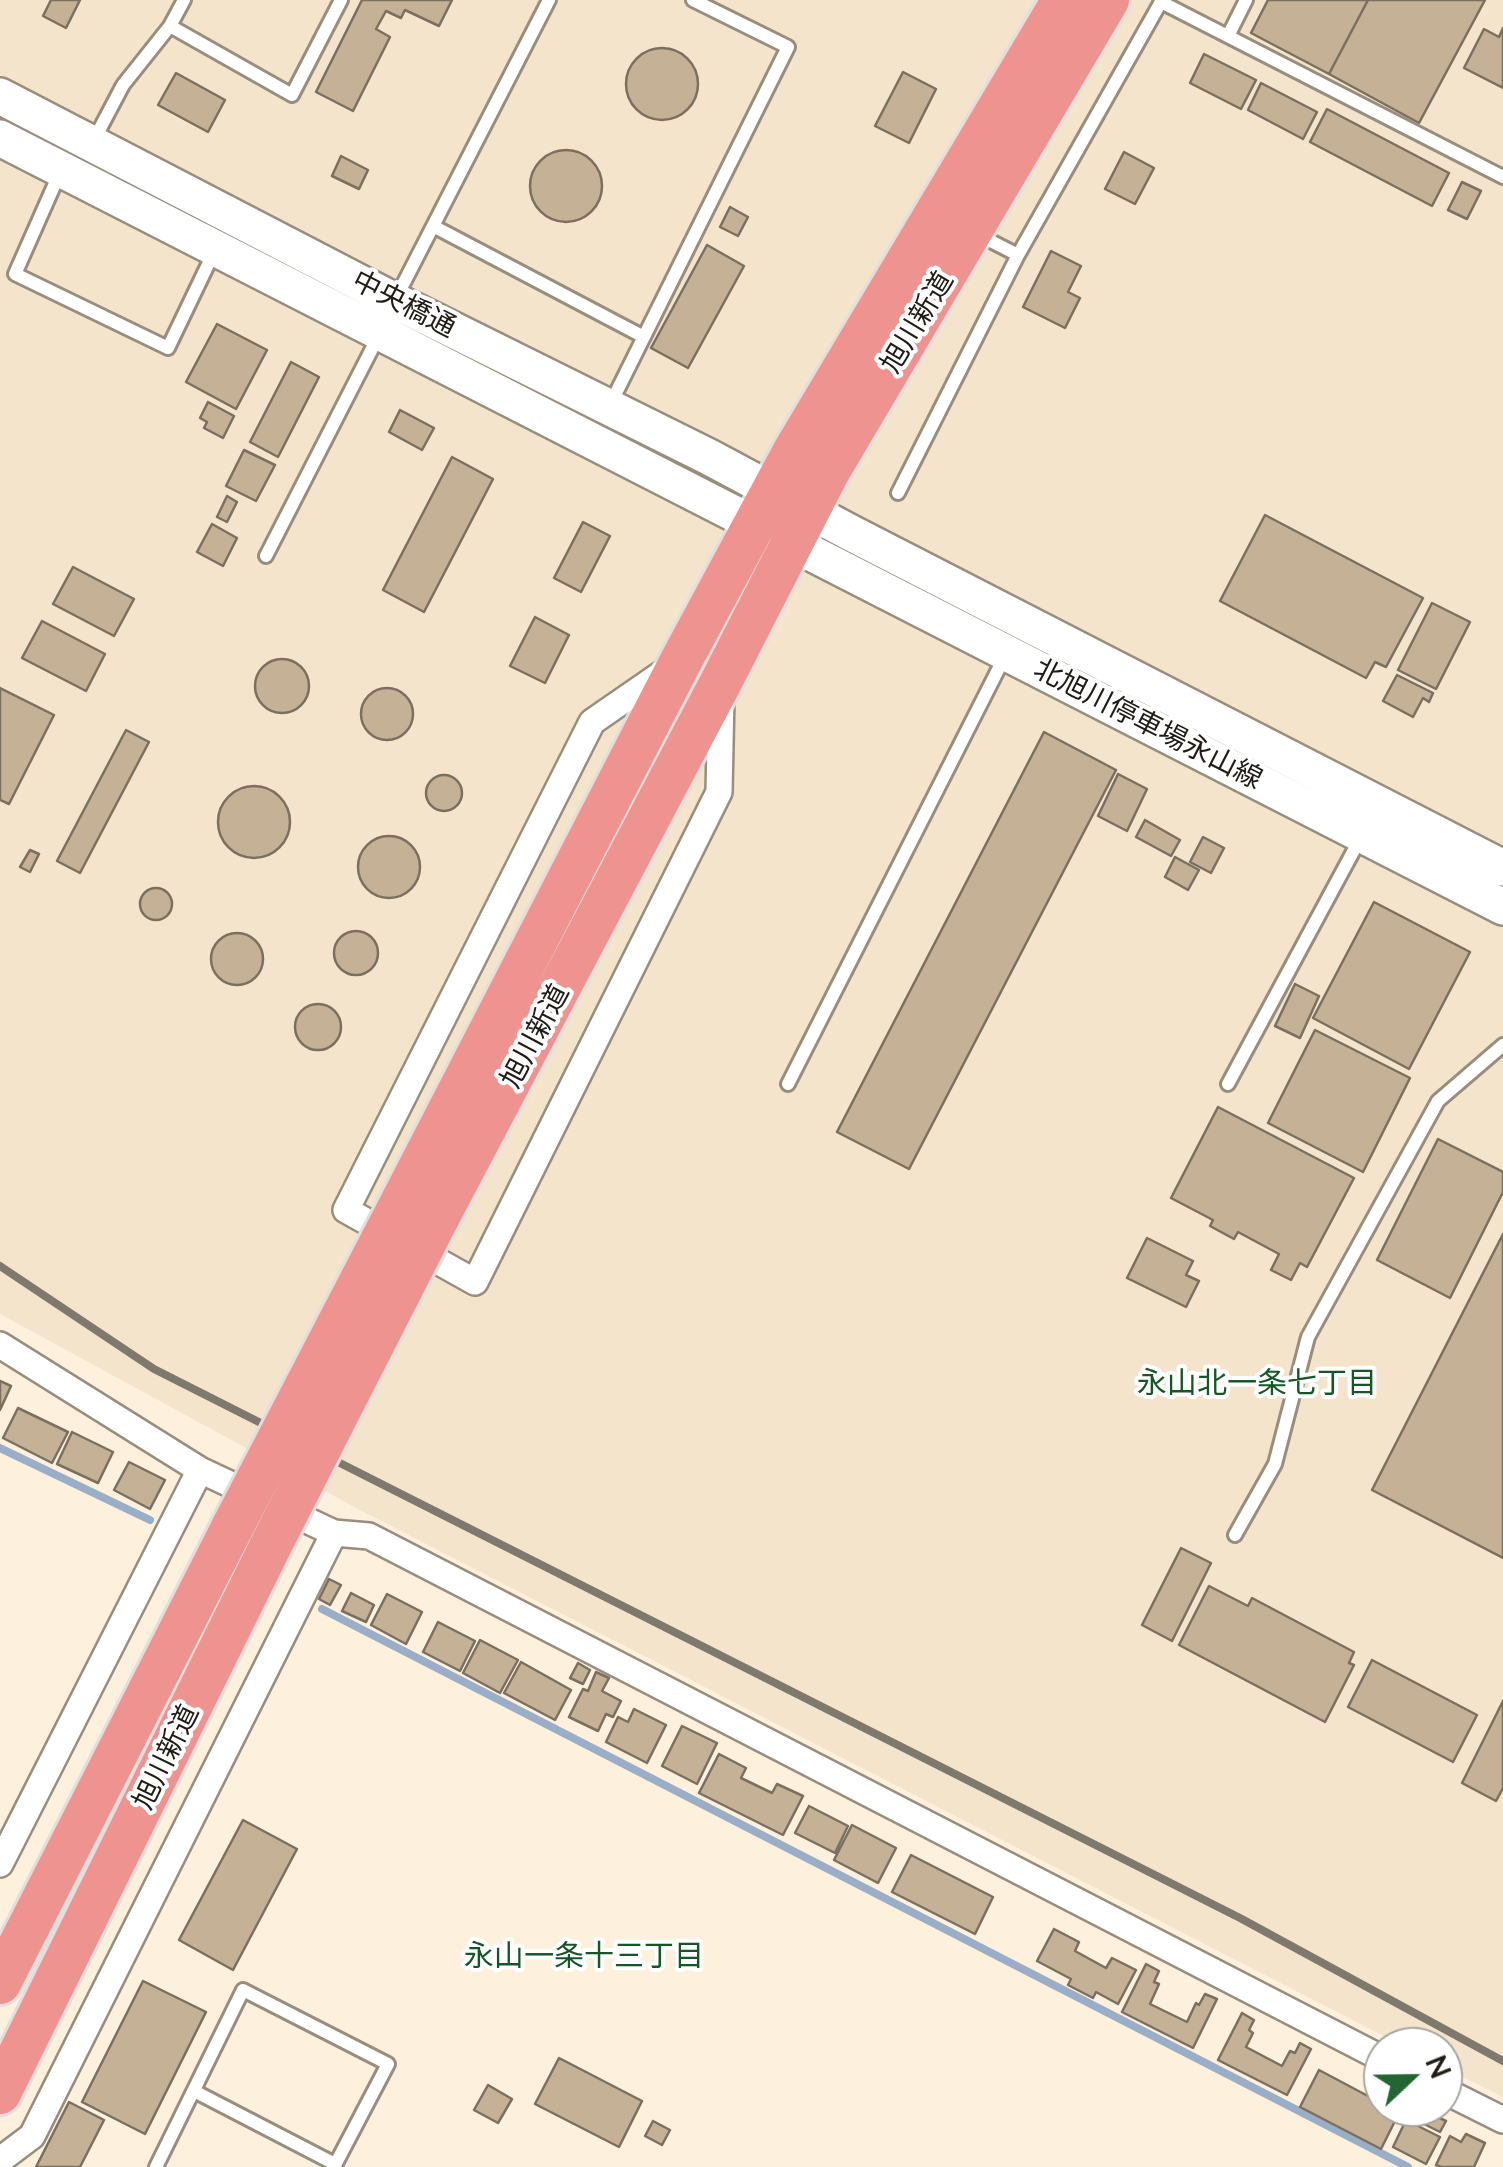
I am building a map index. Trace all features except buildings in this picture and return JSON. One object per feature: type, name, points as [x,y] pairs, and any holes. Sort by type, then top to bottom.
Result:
[{"type":"highway","name":"旭川新道","points":[[0,2093],[270,1548],[420,1210],[682,660],[782,517],[1063,0]]},
{"type":"highway","name":"旭川新道","points":[[0,1983],[233,1526],[420,1210],[722,682],[782,517],[829,471],[1108,0]]},
{"type":"main road","name":"中央橋通","points":[[0,96],[92,144],[387,316],[782,517]]},
{"type":"main road","name":"中央橋通","points":[[0,138],[216,249],[609,407],[782,517]]},
{"type":"main road","name":"北旭川停車場永山線","points":[[782,517],[1007,652],[1188,726],[1503,868]]},
{"type":"main road","name":"北旭川停車場永山線","points":[[782,517],[1188,726],[1362,835],[1503,907]]},
{"type":"street","points":[[682,660],[592,722],[346,1210],[475,1282],[719,792],[722,682]]},
{"type":"street","points":[[0,1345],[200,1470],[334,1533],[370,1536],[1363,2048]]},
{"type":"street","points":[[0,1864],[200,1470]]},
{"type":"street","points":[[0,2160],[32,2136],[334,1533]]},
{"type":"street","points":[[1463,2100],[1503,2120]]},
{"type":"lane","points":[[184,0],[170,26],[123,85],[92,144],[61,169],[15,274],[168,348],[216,249]]},
{"type":"lane","points":[[170,26],[292,95],[342,0]]},
{"type":"lane","points":[[266,556],[549,0]]},
{"type":"lane","points":[[609,407],[788,46],[694,0]]},
{"type":"lane","points":[[1228,36],[1246,0]]},
{"type":"lane","points":[[898,493],[1018,255],[1162,1],[1503,176]]},
{"type":"lane","points":[[433,226],[644,336]]},
{"type":"lane","points":[[971,231],[1018,255]]},
{"type":"lane","points":[[788,1084],[1007,652]]},
{"type":"lane","points":[[1228,1084],[1362,835]]},
{"type":"lane","points":[[1235,1535],[1274,1464],[1308,1337],[1438,1101],[1503,1045]]},
{"type":"lane","points":[[156,2167],[194,2090],[244,1990],[388,2064],[334,2166],[194,2090]]},
{"type":"shaded area","points":[[0,0],[1503,0],[1503,2097],[1463,2077],[1463,2027],[1366,2027],[356,1508],[0,1314]]},
{"type":"waterway","points":[[0,1448],[150,1520]]},
{"type":"waterway","points":[[322,1609],[1408,2167]]},
{"type":"railway","points":[[0,1266],[154,1369],[1240,1918],[1503,2061]]},
{"type":"district","name":"永山北一条七丁目","points":[[1257,1383]]},
{"type":"district","name":"永山一条十三丁目","points":[[584,1956]]}]
